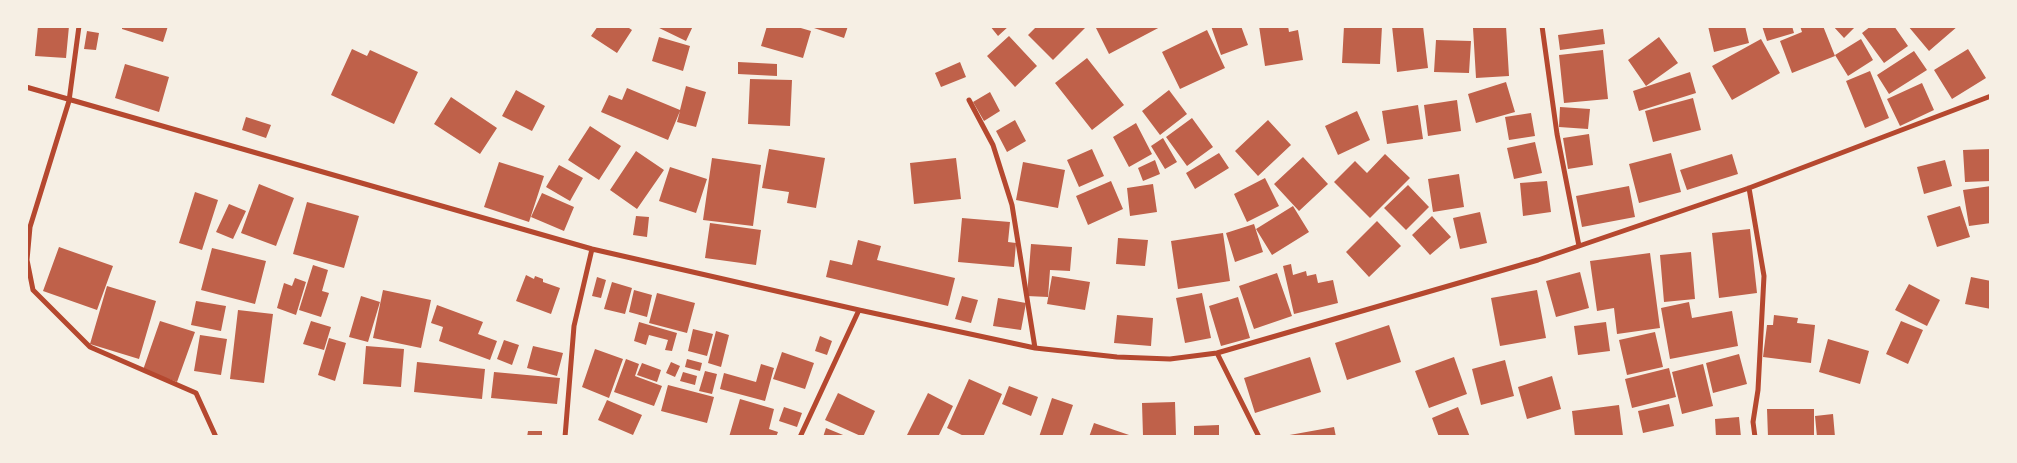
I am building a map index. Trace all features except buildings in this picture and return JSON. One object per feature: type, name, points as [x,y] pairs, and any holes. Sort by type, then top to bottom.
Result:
[{"type":"street","points":[[79,26],[69,101],[30,227],[27,260],[33,290],[90,348],[196,393],[216,437]]},
{"type":"street","points":[[1542,26],[1557,134],[1579,246]]},
{"type":"street","points":[[26,87],[69,101],[592,249],[1036,348],[1117,357],[1170,359],[1218,353],[1538,260],[1749,188],[1991,96]]},
{"type":"street","points":[[969,100],[993,145],[1012,205],[1036,348]]},
{"type":"street","points":[[1749,188],[1764,276],[1758,390],[1753,422],[1755,437]]},
{"type":"street","points":[[565,437],[574,326],[592,249]]},
{"type":"street","points":[[800,437],[859,310]]},
{"type":"street","points":[[1218,353],[1259,437]]}]
